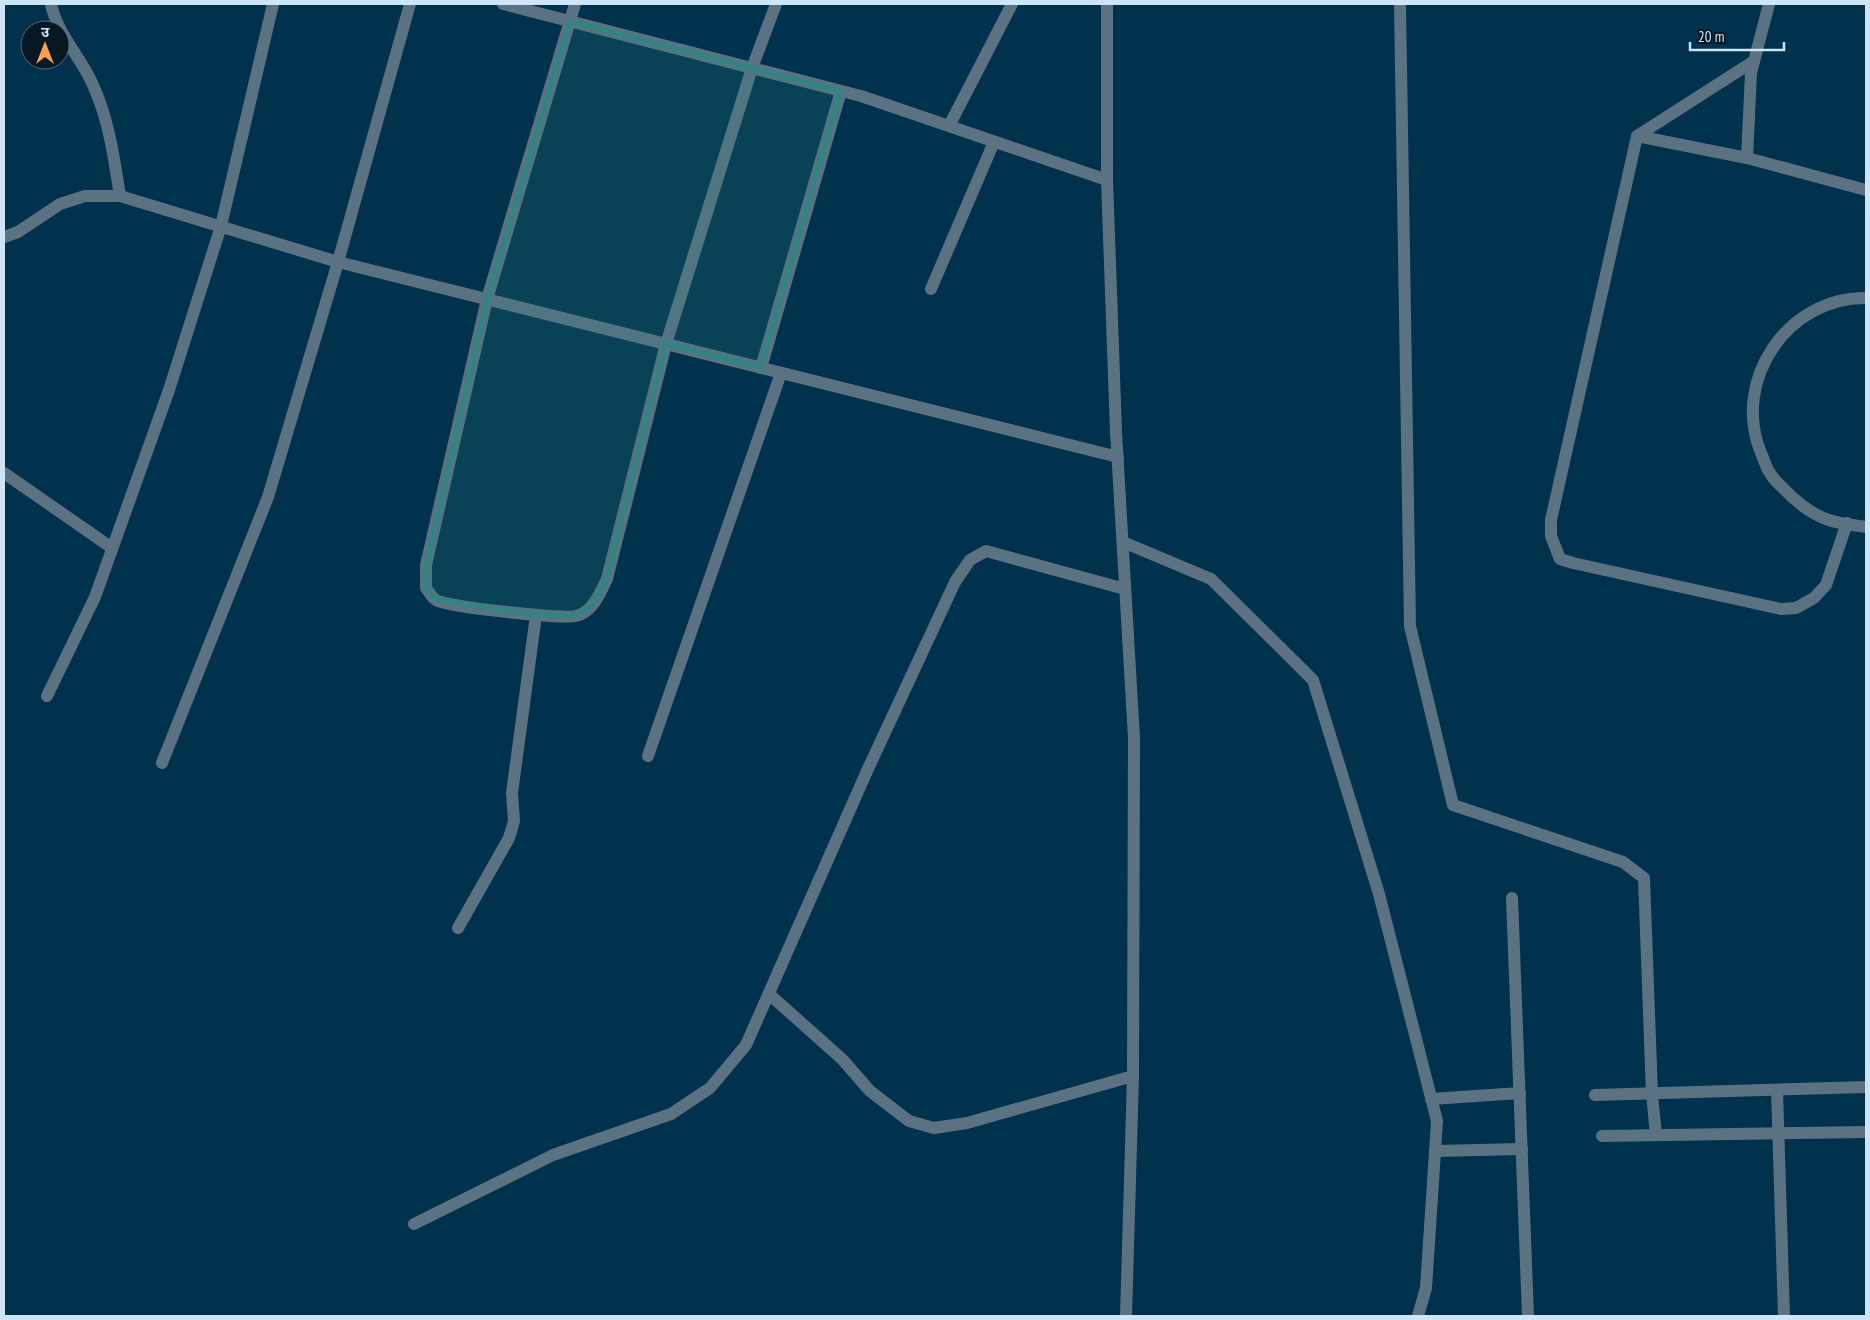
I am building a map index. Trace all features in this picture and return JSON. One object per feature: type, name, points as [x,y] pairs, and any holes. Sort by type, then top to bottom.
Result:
[{"type":"street","points":[[51,4],[54,18],[93,84],[107,119],[120,196]]},
{"type":"street","points":[[48,696],[95,597],[169,390],[221,226],[274,4]]},
{"type":"street","points":[[162,763],[268,497],[338,262],[410,4]]},
{"type":"street","points":[[502,4],[841,91],[1107,180]]},
{"type":"street","points":[[575,4],[487,299],[426,565],[426,588],[436,600],[455,605],[536,615],[576,616],[594,604],[606,579],[666,344],[752,68],[776,4]]},
{"type":"street","points":[[949,126],[1012,4]]},
{"type":"street","points":[[1107,4],[1107,180],[1118,457],[1134,738],[1133,1076],[1126,1316]]},
{"type":"street","points":[[1400,4],[1410,626],[1452,805],[1623,862],[1644,878],[1652,1094],[1656,1135]]},
{"type":"street","points":[[1747,158],[1751,73],[1769,4]]},
{"type":"street","points":[[1754,61],[1637,136],[1551,520],[1551,536],[1560,559],[1781,609],[1796,608],[1814,598],[1826,585],[1847,523]]},
{"type":"street","points":[[760,368],[841,91]]},
{"type":"street","points":[[1637,136],[1747,158],[1866,190]]},
{"type":"street","points":[[931,290],[994,142]]},
{"type":"street","points":[[4,237],[18,232],[60,204],[85,196],[120,196],[338,262],[1118,457]]},
{"type":"street","points":[[1866,298],[1850,298],[1814,310],[1784,332],[1762,364],[1752,400],[1755,437],[1769,473],[1794,501],[1828,520],[1866,527]]},
{"type":"street","points":[[648,756],[781,373]]},
{"type":"street","points":[[4,473],[112,548]]},
{"type":"street","points":[[1123,542],[1212,579],[1313,680],[1379,894],[1437,1121],[1426,1288],[1418,1316]]},
{"type":"street","points":[[414,1224],[553,1156],[671,1114],[710,1088],[746,1045],[867,771],[955,582],[970,560],[986,551],[1125,589]]},
{"type":"street","points":[[458,928],[512,830],[514,821],[512,793],[536,615]]},
{"type":"street","points":[[1512,898],[1528,1316]]},
{"type":"street","points":[[769,994],[842,1059],[870,1091],[909,1121],[934,1128],[967,1123],[1133,1076]]},
{"type":"street","points":[[1595,1096],[1866,1087]]},
{"type":"street","points":[[1777,1090],[1784,1316]]},
{"type":"street","points":[[1432,1099],[1520,1093]]},
{"type":"street","points":[[1602,1136],[1866,1132]]},
{"type":"street","points":[[1435,1151],[1522,1149]]},
{"type":"highlighted area","points":[[570,21],[841,91],[761,368],[666,344],[607,579],[594,605],[576,616],[536,615],[436,600],[426,588],[426,565],[487,299]]}]
